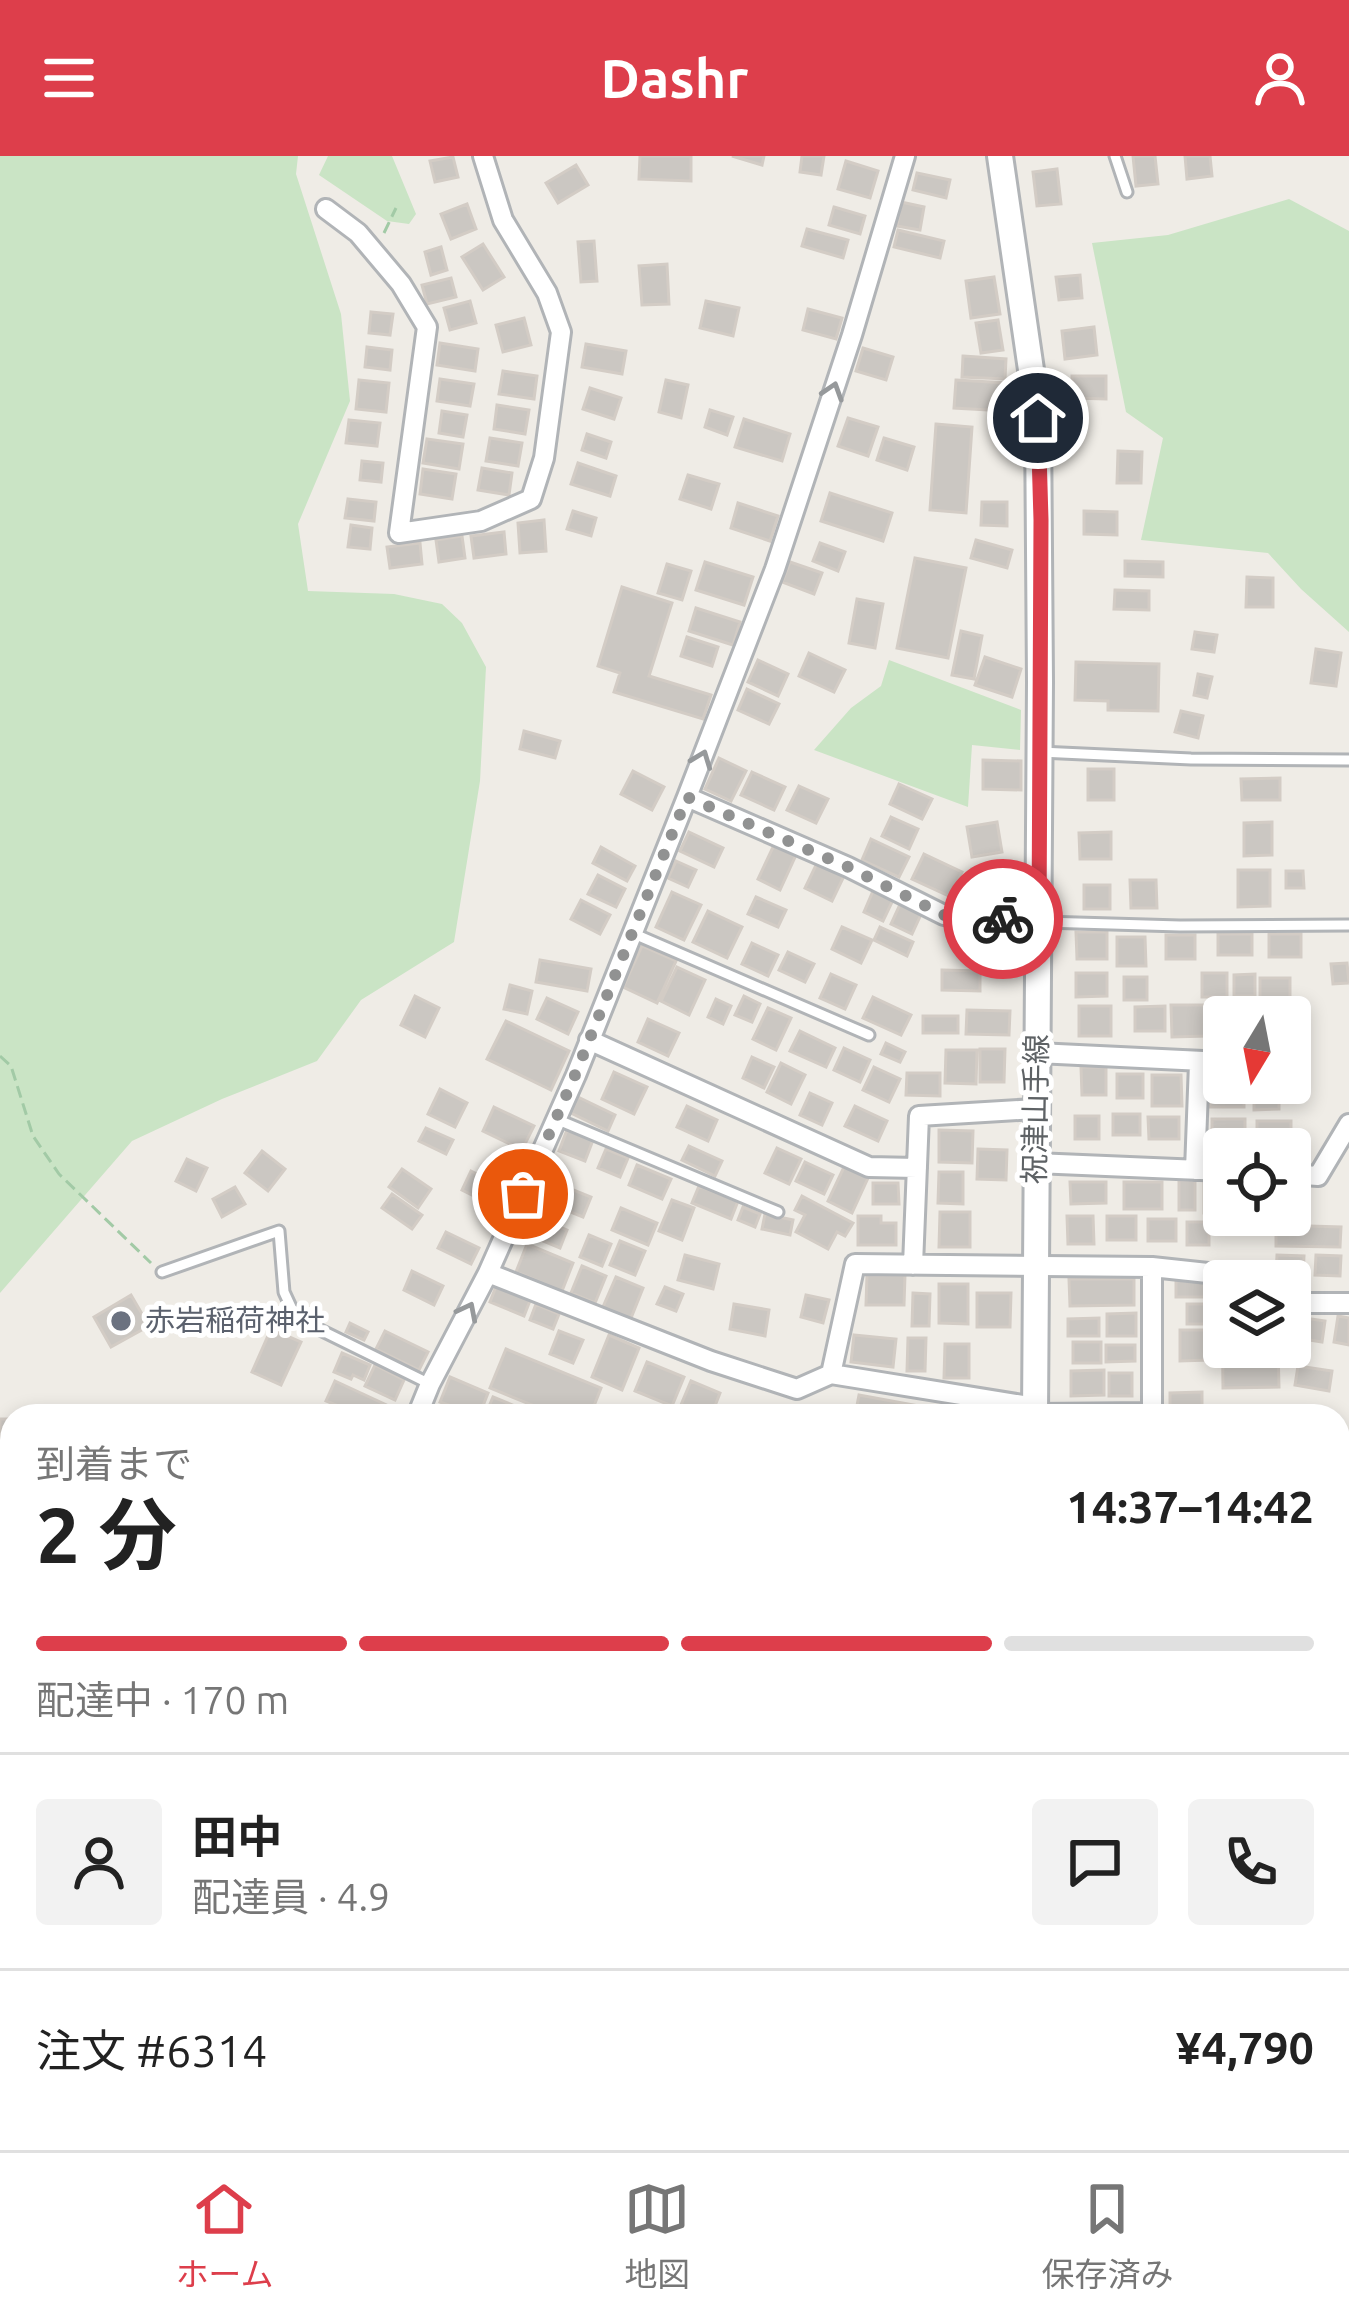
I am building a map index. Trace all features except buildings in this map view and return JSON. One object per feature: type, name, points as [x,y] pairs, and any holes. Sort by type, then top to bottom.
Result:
[{"type":"street","points":[[326,209],[358,233],[401,284],[427,327],[399,533],[481,521],[531,499],[544,458],[561,332],[547,293],[503,220],[483,156]]},
{"type":"street","points":[[422,1404],[488,1274],[556,1119],[687,797],[775,569],[905,156]]},
{"type":"street","name":"祝津山手線","points":[[1000,156],[1038,418],[1035,1404]]},
{"type":"street","points":[[687,797],[944,915],[1039,922]]},
{"type":"street","points":[[590,1040],[869,1167],[917,1168]]},
{"type":"street","points":[[1036,1053],[1203,1063]]},
{"type":"street","points":[[1195,1170],[1199,1063]]},
{"type":"street","points":[[914,1264],[919,1116],[1035,1108]]},
{"type":"street","points":[[1311,1176],[1318,1176],[1349,1124]]},
{"type":"street","points":[[1035,1163],[1203,1170]]},
{"type":"street","points":[[831,1374],[856,1264],[1152,1267],[1203,1272]]},
{"type":"street","points":[[1152,1267],[1152,1404]]},
{"type":"street","points":[[488,1274],[711,1361],[797,1388],[831,1374],[992,1404]]},
{"type":"street","points":[[1311,1303],[1349,1303]]},
{"type":"lane","points":[[1115,156],[1127,192]]},
{"type":"lane","points":[[1040,752],[1349,760]]},
{"type":"lane","points":[[1039,922],[1349,926]]},
{"type":"lane","points":[[632,933],[869,1035]]},
{"type":"lane","points":[[556,1119],[778,1212]]},
{"type":"lane","points":[[162,1271],[279,1231],[284,1292],[296,1318],[430,1384]]},
{"type":"path","points":[[383,236],[396,208]]},
{"type":"path","points":[[0,1057],[11,1066],[34,1136],[59,1174],[162,1271]]},
{"type":"green space","points":[[0,156],[298,156],[296,174],[341,314],[350,401],[298,524],[308,591],[394,594],[442,604],[462,623],[486,667],[480,781],[454,942],[361,1000],[317,1061],[132,1141],[0,1293]]},
{"type":"green space","points":[[328,156],[392,156],[416,214],[409,224],[387,221],[319,175]]},
{"type":"green space","points":[[1289,199],[1349,231],[1349,632],[1268,553],[1141,540],[1163,438],[1126,412],[1092,243],[1168,235]]},
{"type":"green space","points":[[889,660],[1021,710],[1020,750],[972,745],[968,807],[814,750],[851,708],[881,686]]},
{"type":"way so far","points":[[523,1194],[687,797],[944,915],[1003,919]]},
{"type":"place","name":"赤岩稲荷神社","points":[[121,1321]]},
{"type":"route","points":[[1003,919],[1039,922],[1038,418]]}]
